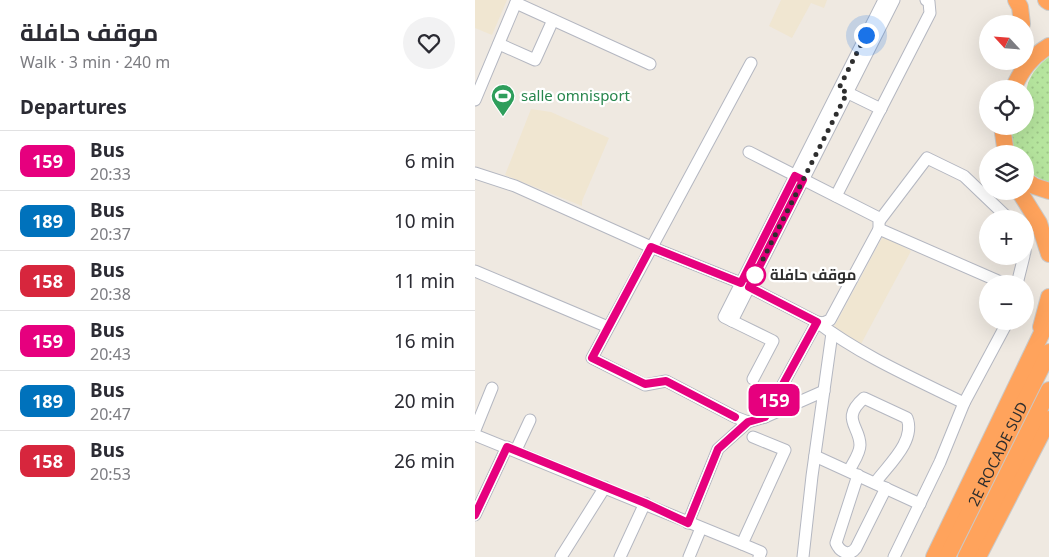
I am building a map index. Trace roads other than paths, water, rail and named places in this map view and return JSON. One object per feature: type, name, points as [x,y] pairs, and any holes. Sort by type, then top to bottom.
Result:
[{"type":"highway","points":[[1016,0],[1020,7],[1020,15]]},
{"type":"highway","points":[[1017,80],[1023,68],[1035,55],[1049,46]]},
{"type":"highway","points":[[1034,186],[1049,191]]},
{"type":"highway","points":[[1025,200],[1039,223],[1049,254]]},
{"type":"highway","points":[[1021,376],[1040,332],[1049,297]]},
{"type":"highway","points":[[934,557],[1049,318]]},
{"type":"highway","name":"2E ROCADE SUD","points":[[947,557],[1049,352]]},
{"type":"highway","name":"2E ROCADE SUD","points":[[966,557],[1049,390]]},
{"type":"highway","points":[[979,557],[1049,420]]},
{"type":"street","points":[[753,379],[773,341],[728,319],[843,90],[885,0]]},
{"type":"street","points":[[843,90],[894,0]]},
{"type":"street","points":[[837,196],[929,13],[929,2],[926,0]]},
{"type":"street","points":[[475,100],[517,2],[650,64]]},
{"type":"street","points":[[499,44],[535,60],[553,20]]},
{"type":"street","points":[[748,422],[666,381],[645,384],[592,358],[751,63]]},
{"type":"street","points":[[843,90],[881,109]]},
{"type":"street","points":[[749,152],[879,218],[880,225]]},
{"type":"street","points":[[817,322],[823,323],[834,317],[880,225],[927,158],[965,176],[1000,210]]},
{"type":"street","points":[[475,173],[515,186],[651,247],[745,285],[817,322],[886,365],[964,403]]},
{"type":"street","points":[[880,225],[986,275]]},
{"type":"street","points":[[475,271],[608,327]]},
{"type":"street","points":[[765,417],[817,322]]},
{"type":"street","points":[[894,557],[920,504],[964,403],[1003,330]]},
{"type":"street","points":[[803,557],[832,333]]},
{"type":"street","points":[[475,430],[492,388]]},
{"type":"street","points":[[688,523],[718,449],[748,422],[765,417],[824,392]]},
{"type":"street","points":[[864,398],[907,418],[910,425],[907,439],[881,486],[856,548],[853,552],[846,553],[839,549],[836,543],[853,473],[860,448],[859,440],[851,424],[855,406],[864,398]]},
{"type":"street","points":[[475,515],[511,449],[530,420]]},
{"type":"street","points":[[475,435],[761,552],[759,557]]},
{"type":"street","points":[[742,544],[785,450],[753,437]]},
{"type":"street","points":[[815,456],[920,504]]},
{"type":"street","points":[[561,557],[605,487]]},
{"type":"street","points":[[620,557],[645,503]]},
{"type":"street","points":[[689,557],[701,528]]},
{"type":"place","name":"salle omnisport","points":[[503,117]]},
{"type":"place","name":"موقف حافلة","points":[[755,275]]}]
